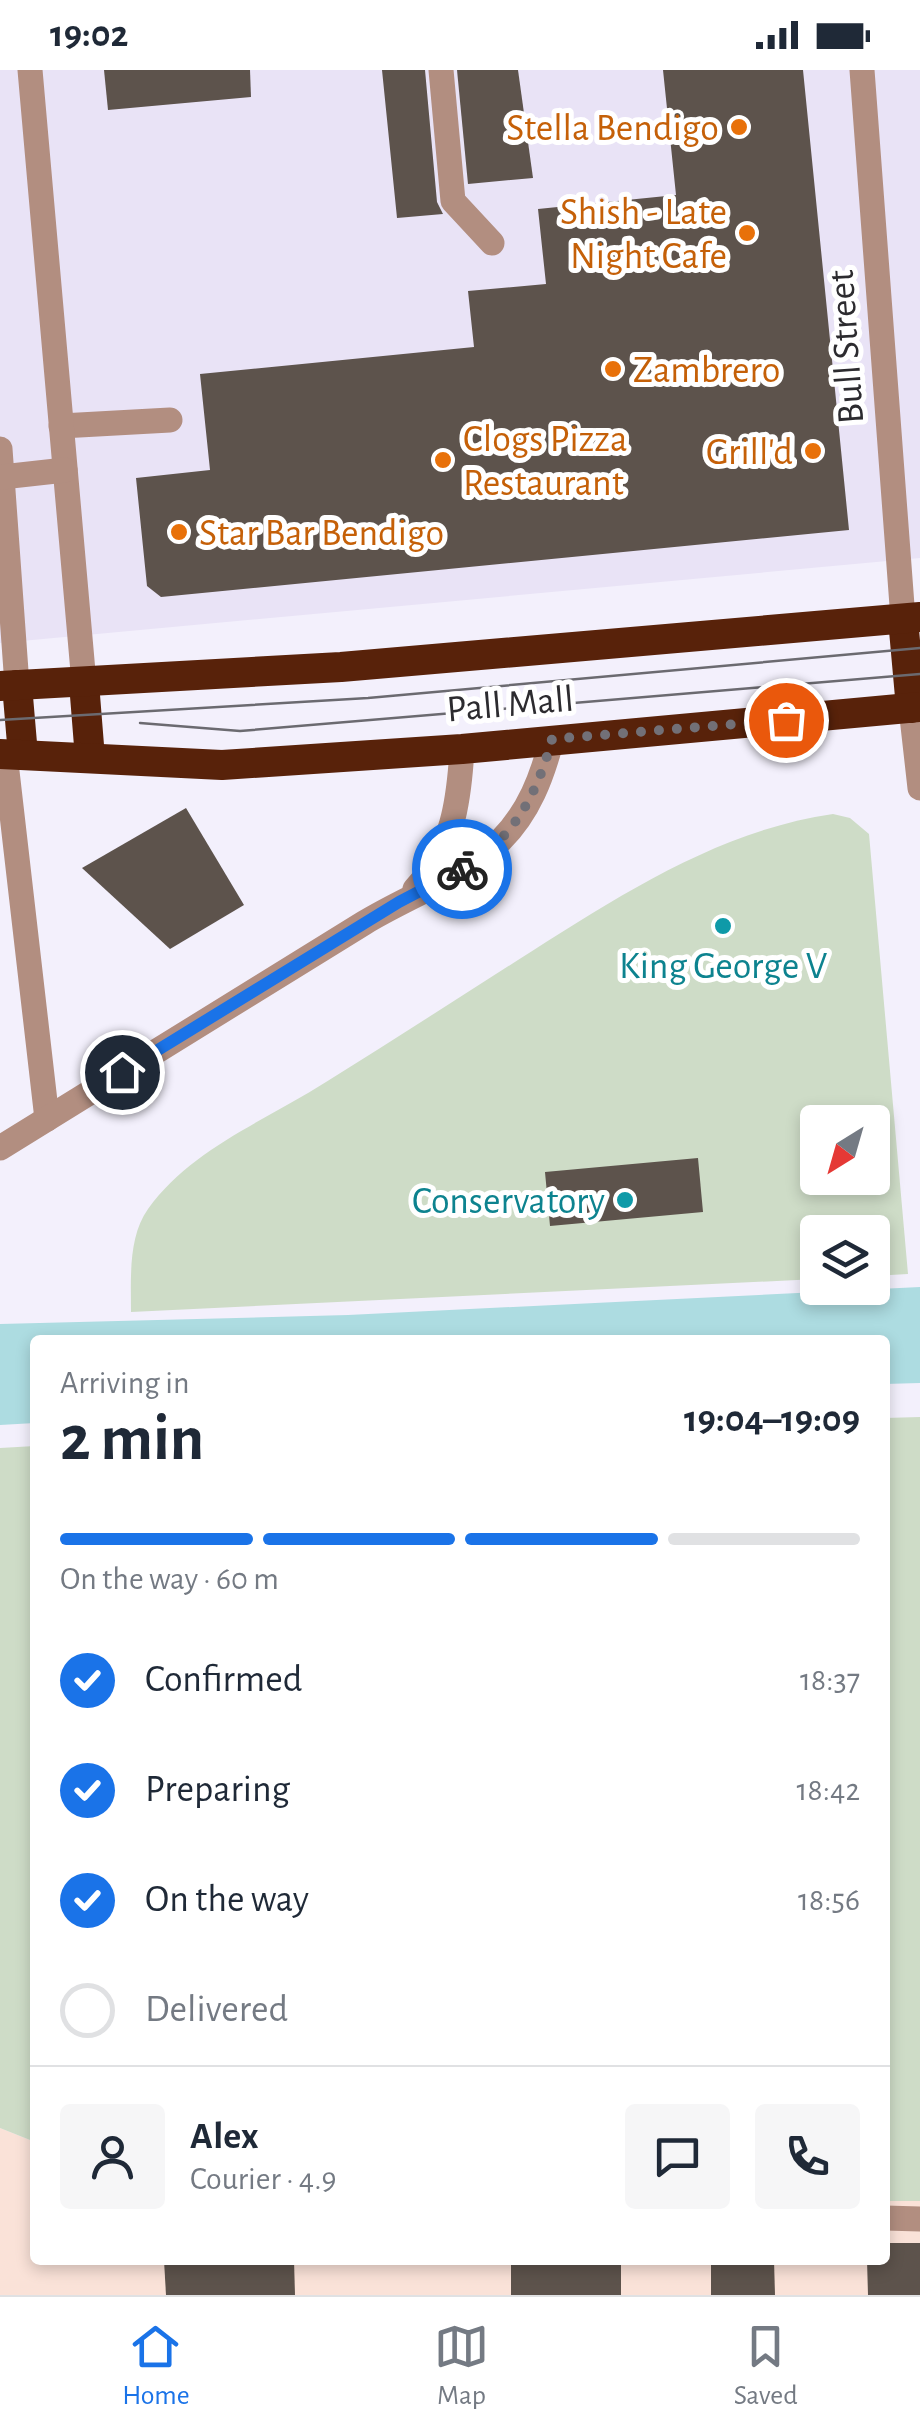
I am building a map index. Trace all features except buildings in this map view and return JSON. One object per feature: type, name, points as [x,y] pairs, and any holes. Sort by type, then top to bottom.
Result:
[{"type":"highway","name":"Pall Mall","points":[[8,686],[341,667],[911,618]]},
{"type":"highway","points":[[911,618],[915,707]]},
{"type":"highway","points":[[84,682],[99,758]]},
{"type":"highway","points":[[8,686],[9,754]]},
{"type":"highway","name":"Pall Mall","points":[[9,754],[222,765],[462,748],[915,707]]},
{"type":"street","points":[[30,70],[84,682]]},
{"type":"street","points":[[441,70],[453,200],[492,244]]},
{"type":"street","name":"Bull Street","points":[[862,70],[911,618]]},
{"type":"street","points":[[61,426],[170,420]]},
{"type":"street","points":[[0,449],[8,686]]},
{"type":"street","points":[[2,477],[65,470]]},
{"type":"street","points":[[915,707],[920,788]]},
{"type":"street","points":[[0,1148],[399,902],[476,860],[501,840],[536,791],[552,739]]},
{"type":"street","points":[[399,902],[427,876],[446,845],[457,802],[462,748]]},
{"type":"street","points":[[9,754],[47,1119]]},
{"type":"street","points":[[890,2218],[920,2219]]},
{"type":"shaded area","points":[[0,70],[920,70],[920,558],[0,643]]},
{"type":"shaded area","points":[[0,2128],[30,2140],[30,2265],[890,2265],[890,2201],[920,2201],[920,2295],[0,2295]]},
{"type":"green space","points":[[833,814],[850,818],[869,834],[908,1274],[890,1275],[890,1215],[800,1215],[800,1280],[131,1312],[137,1232],[148,1209],[185,1169],[630,891],[748,835]]},
{"type":"green space","points":[[920,1417],[920,2201],[890,2201],[890,1418]]},
{"type":"green space","points":[[30,1446],[30,2140],[0,2128],[0,1448]]},
{"type":"water","points":[[920,1287],[920,1383],[890,1384],[890,1335],[30,1335],[30,1423],[0,1425],[0,1324],[348,1315],[800,1293],[800,1305],[890,1305],[890,1288]]},
{"type":"tram line","points":[[0,720],[368,698],[920,648]]},
{"type":"tram line","points":[[140,723],[240,731],[920,674]]},
{"type":"way so far","points":[[462,869],[487,852],[514,825],[536,791],[552,739],[786,720]]},
{"type":"place","name":"Stella Bendigo","points":[[739,127]]},
{"type":"place","name":"Shish - Late Night Cafe","points":[[747,233]]},
{"type":"place","name":"Zambrero","points":[[613,369]]},
{"type":"place","name":"Grill'd","points":[[813,451]]},
{"type":"place","name":"Clogs Pizza Restaurant","points":[[443,460]]},
{"type":"place","name":"Star Bar Bendigo","points":[[179,532]]},
{"type":"place","name":"King George V","points":[[723,926]]},
{"type":"place","name":"Conservatory","points":[[625,1200]]},
{"type":"route","points":[[122,1072],[399,902],[462,869]]}]
